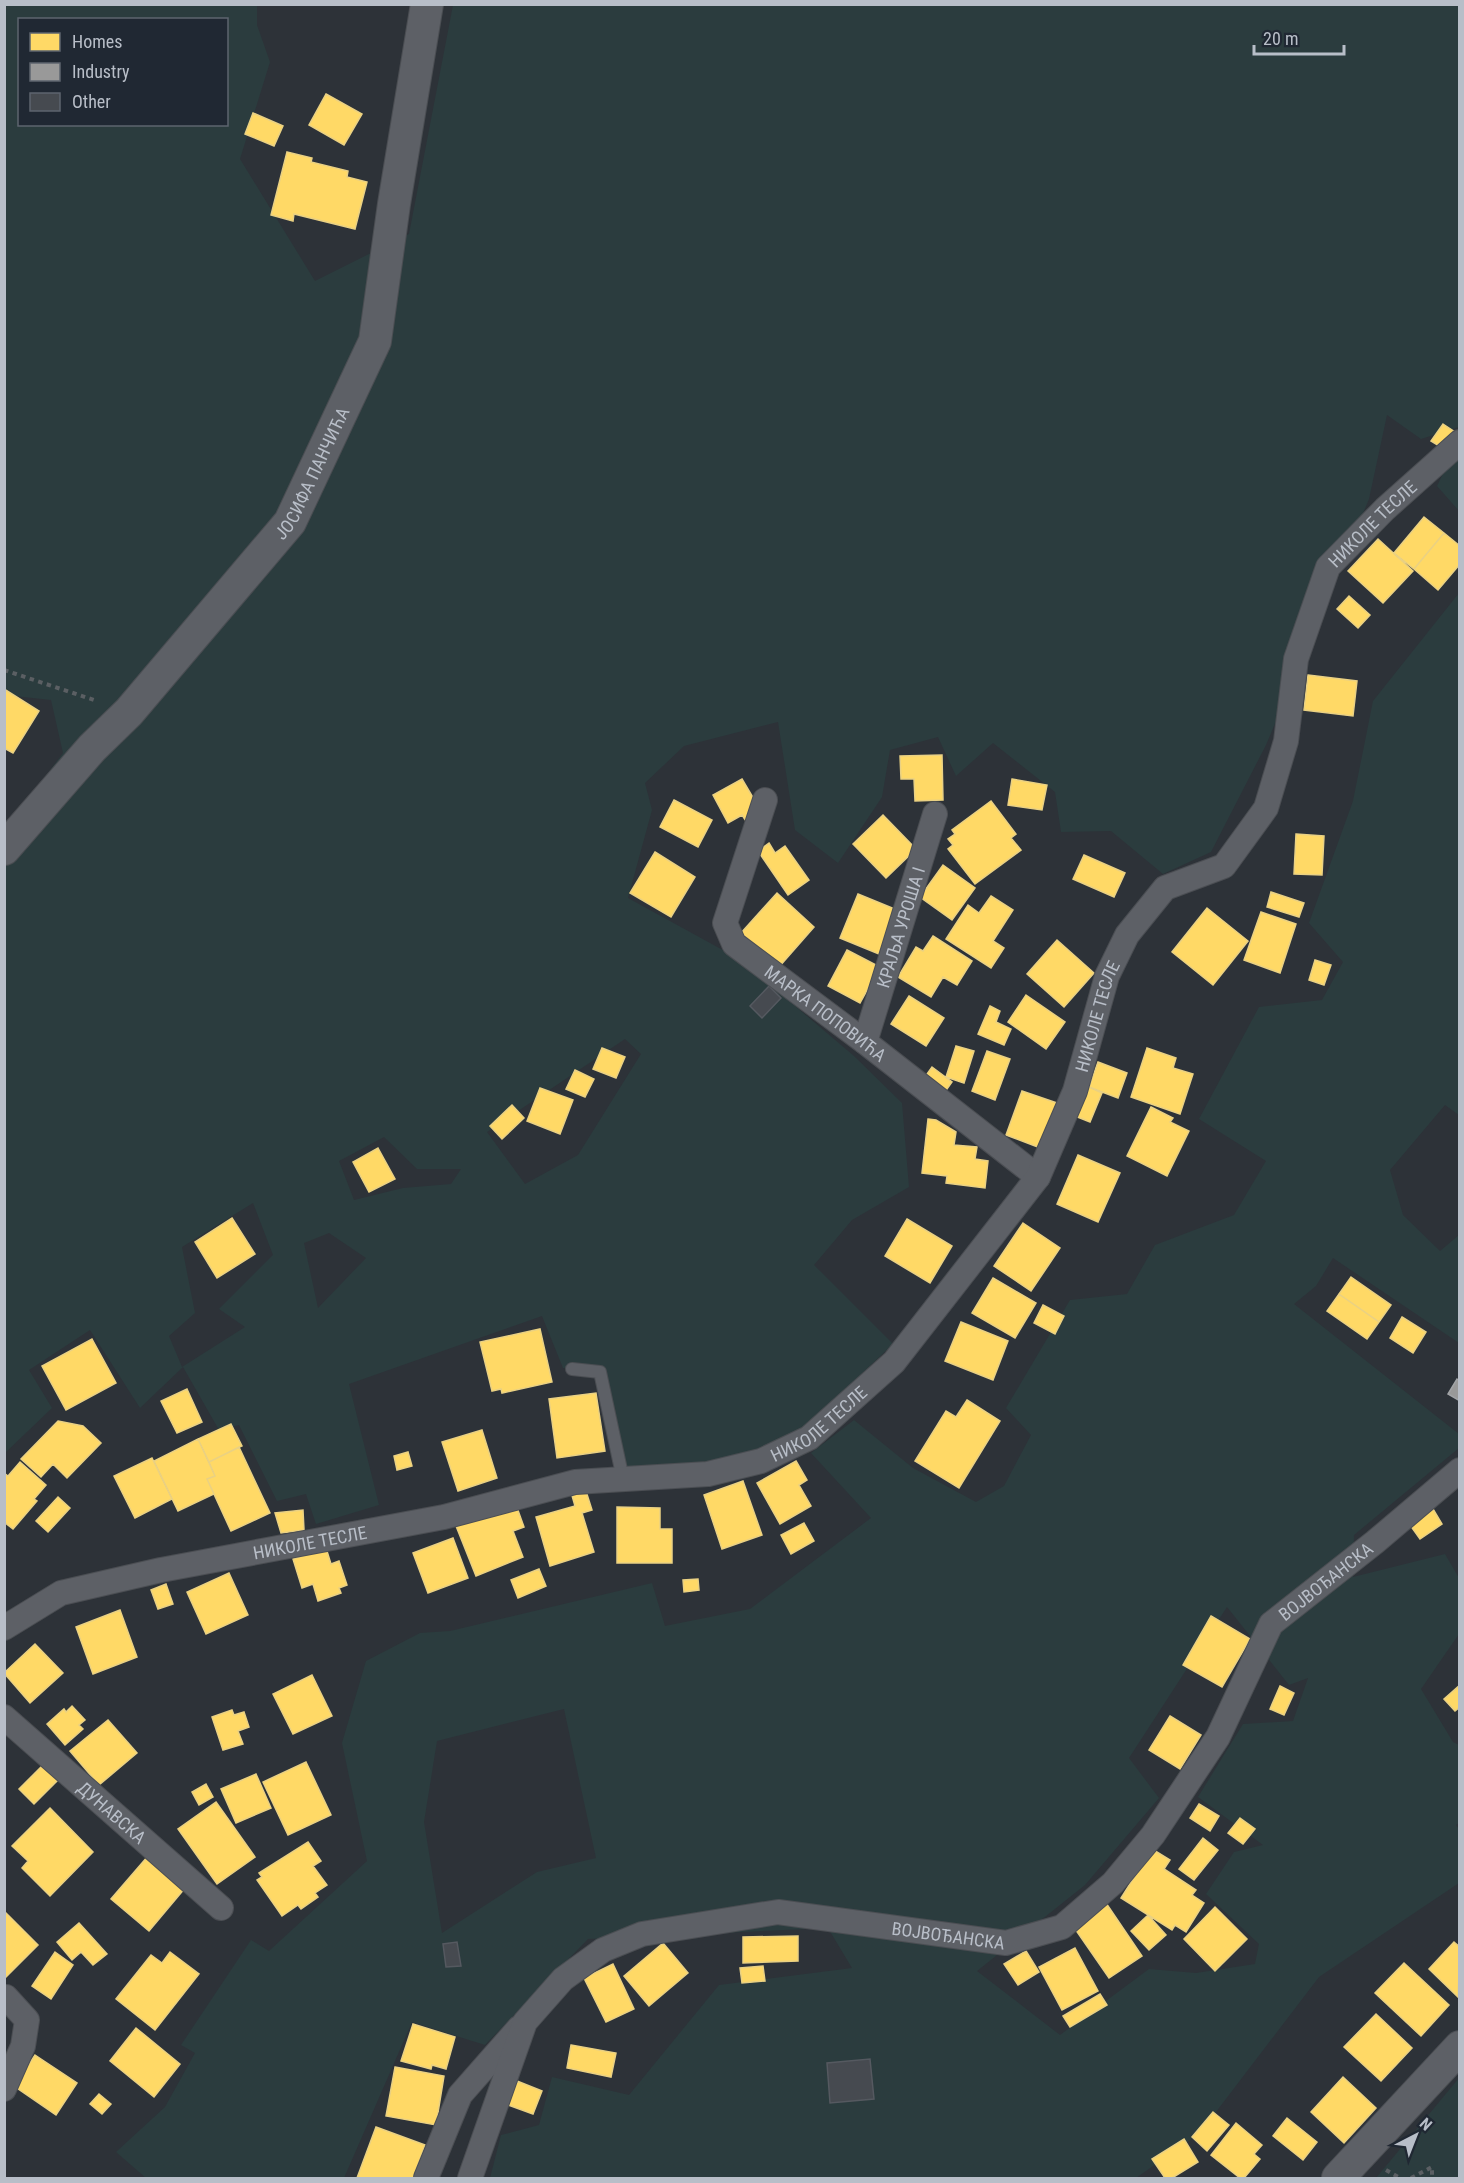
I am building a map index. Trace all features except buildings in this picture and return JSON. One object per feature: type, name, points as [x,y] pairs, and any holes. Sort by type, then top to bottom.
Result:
[{"type":"street","name":"ЈОСИФА ПАНЧИЋА","points":[[4,849],[92,748],[129,712],[290,522],[375,341],[394,204],[427,4]]},
{"type":"street","name":"НИКОЛЕ ТЕСЛЕ","points":[[4,1628],[62,1593],[172,1568],[444,1517],[575,1482],[708,1473],[761,1461],[809,1438],[894,1362],[1038,1177],[1075,1091],[1107,976],[1127,935],[1165,888],[1224,866],[1266,808],[1286,741],[1296,659],[1328,567],[1385,509],[1460,442]]},
{"type":"street","name":"МАРКА ПОПОВИЋА","points":[[765,800],[725,923],[734,944],[865,1042],[1038,1177]]},
{"type":"street","name":"КРАЉА УРОША I","points":[[865,1042],[935,814]]},
{"type":"street","name":"ВОЈВОЂАНСКА","points":[[470,2178],[525,2022],[563,1979],[603,1950],[642,1934],[778,1912],[1006,1942],[1062,1927],[1113,1883],[1154,1835],[1218,1737],[1271,1624],[1376,1542],[1460,1470]]},
{"type":"street","name":"ДУНАВСКА","points":[[4,1717],[85,1791],[221,1908]]},
{"type":"street","points":[[4,2089],[23,2046],[27,2020],[6,1998]]},
{"type":"street","points":[[426,2178],[460,2095],[525,2022]]},
{"type":"street","points":[[1338,2178],[1460,2047]]},
{"type":"lane","points":[[572,1369],[600,1372],[623,1479]]},
{"type":"path","points":[[4,670],[129,712]]},
{"type":"path","points":[[1411,2178],[1432,2167],[1432,2178]]},
{"type":"shaded area","points":[[4,5],[257,5],[257,25],[270,62],[240,159],[315,281],[409,234],[453,5],[1459,5],[1459,427],[1421,439],[1387,415],[1369,499],[1266,745],[1211,852],[1163,874],[1111,831],[1061,832],[1055,792],[993,743],[956,776],[938,737],[890,750],[882,797],[838,863],[795,830],[778,722],[684,746],[645,783],[652,810],[628,898],[741,960],[854,1056],[902,1103],[909,1187],[852,1220],[814,1265],[893,1344],[797,1435],[742,1456],[626,1476],[600,1373],[563,1368],[542,1316],[349,1384],[379,1505],[316,1524],[306,1494],[277,1501],[239,1425],[219,1430],[183,1367],[140,1408],[90,1330],[29,1370],[52,1408],[5,1453],[5,830],[63,753],[51,700],[5,695]],"holes":[[[625,1039],[641,1054],[578,1155],[525,1184],[487,1132]],[[384,1137],[417,1169],[461,1169],[451,1184],[403,1188],[354,1200],[339,1161]],[[253,1203],[273,1255],[219,1309],[245,1327],[182,1367],[169,1336],[195,1313],[182,1247]],[[329,1233],[366,1258],[318,1308],[304,1243]]]},
{"type":"shaded area","points":[[1459,440],[1459,511],[1437,486]]},
{"type":"shaded area","points":[[1459,593],[1459,1115],[1445,1105],[1390,1170],[1403,1215],[1440,1251],[1459,1235],[1459,1343],[1333,1258],[1316,1286],[1294,1304],[1459,1434],[1459,1448],[1354,1535],[1353,1577],[1445,1554],[1459,1578],[1459,1634],[1421,1689],[1453,1742],[1459,1745],[1460,1822],[1456,1825],[1459,1829],[1459,1883],[1319,1977],[1200,2133],[1136,2178],[490,2178],[501,2135],[539,2125],[552,2077],[629,2095],[719,1985],[852,1968],[828,1928],[588,1939],[485,2045],[412,2022],[344,2178],[146,2178],[116,2152],[165,2107],[195,2053],[181,2045],[251,1940],[269,1951],[367,1861],[342,1743],[366,1661],[420,1633],[450,1631],[652,1583],[665,1626],[750,1609],[871,1518],[811,1453],[854,1420],[913,1468],[976,1502],[1004,1486],[1031,1435],[1006,1408],[1070,1300],[1127,1294],[1155,1245],[1234,1215],[1266,1161],[1199,1119],[1259,1007],[1322,1000],[1343,962],[1309,923],[1353,801],[1373,701]],"holes":[[[1227,1607],[1289,1685],[1308,1678],[1293,1721],[1243,1724],[1198,1797],[1263,1845],[1234,1852],[1206,1894],[1259,1944],[1255,1964],[1196,1973],[1149,1969],[1060,2035],[977,1971],[1085,1885],[1159,1798],[1129,1758]],[[564,1709],[596,1858],[537,1872],[442,1933],[424,1822],[437,1741]]]},
{"type":"shaded area","points":[[1459,2078],[1459,2178],[1376,2178]]}]
